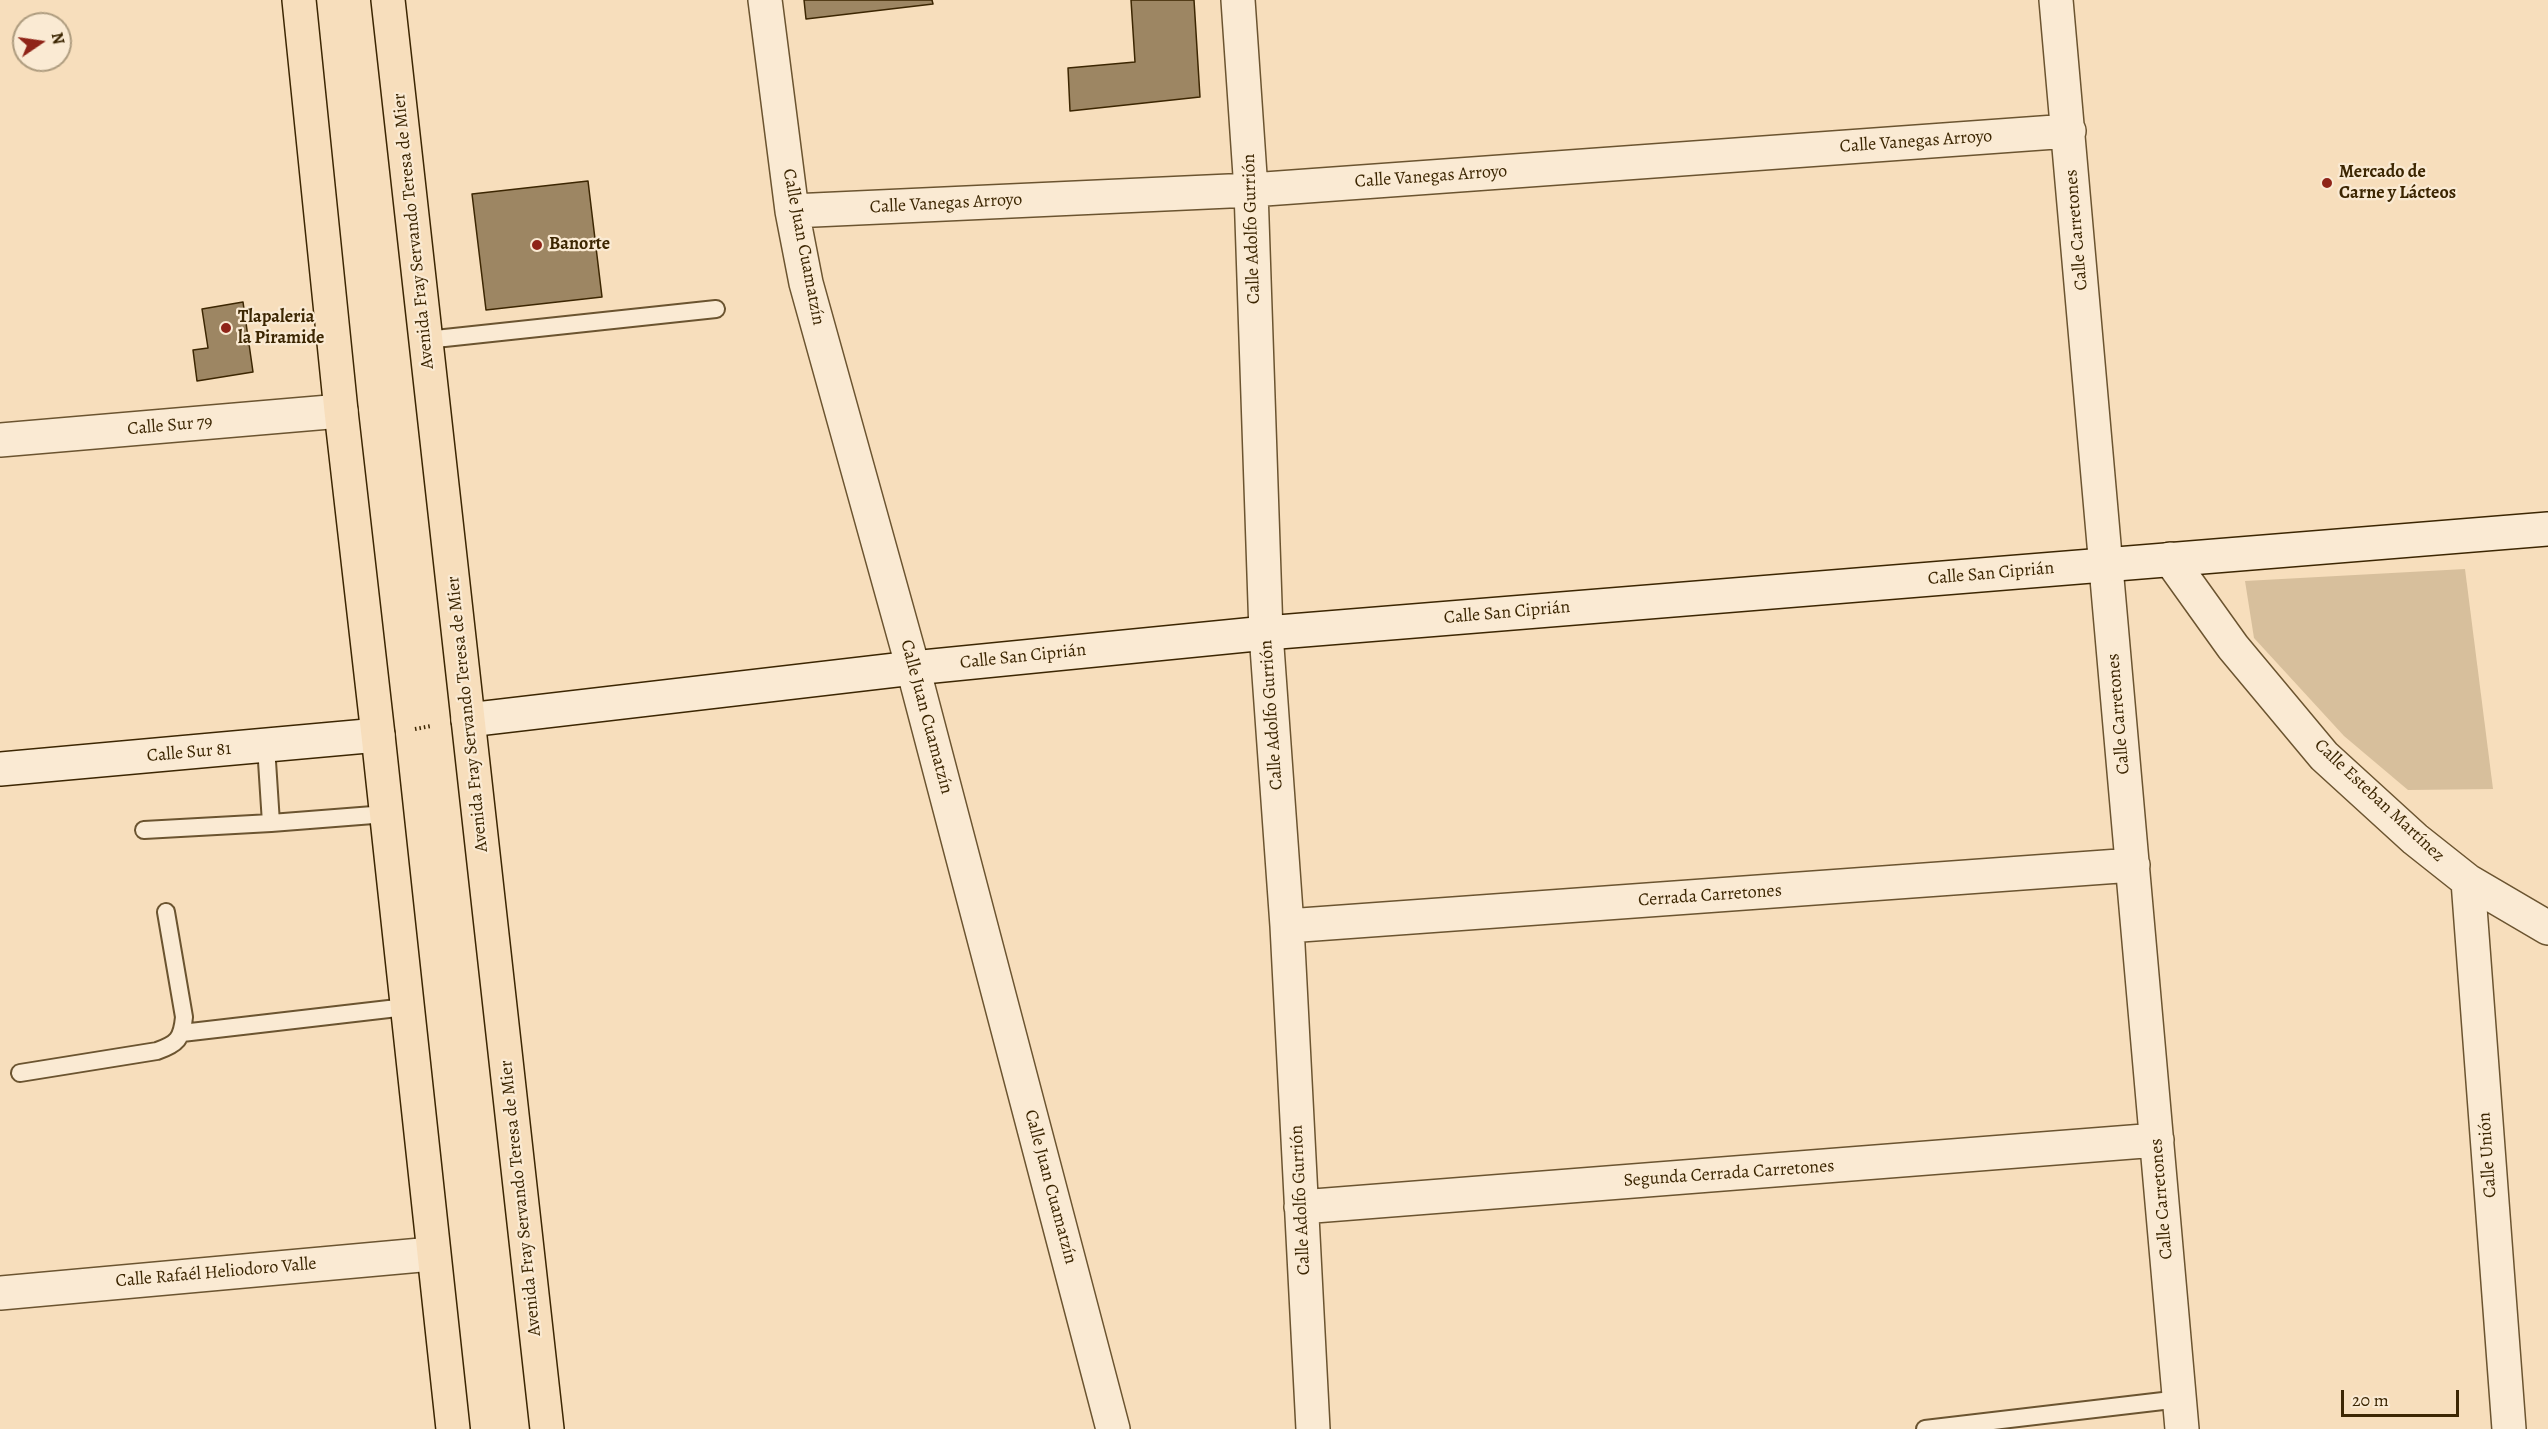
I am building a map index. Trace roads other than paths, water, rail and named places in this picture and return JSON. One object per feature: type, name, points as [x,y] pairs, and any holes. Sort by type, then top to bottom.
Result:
[{"type":"main road","points":[[299,0],[341,411],[453,1429]]},
{"type":"main road","name":"Avenida Fray Servando Teresa de Mier","points":[[388,0],[547,1429]]},
{"type":"street","name":"Calle Juan Cuamatzín","points":[[765,0],[792,211],[806,283],[913,668],[1113,1429]]},
{"type":"street","name":"Calle Adolfo Gurrión","points":[[1238,0],[1251,190],[1266,633],[1287,926],[1313,1429]]},
{"type":"street","name":"Calle Carretones","points":[[2056,0],[2181,1414]]},
{"type":"street","name":"Calle Vanegas Arroyo","points":[[792,211],[1251,190],[2069,131]]},
{"type":"street","name":"Calle Sur 79","points":[[0,440],[341,411]]},
{"type":"street","name":"Calle San Ciprián","points":[[468,720],[913,668],[1266,633],[2548,529]]},
{"type":"street","name":"Calle Esteban Martínez","points":[[2170,559],[2233,647],[2324,756],[2415,839],[2468,881],[2548,928]]},
{"type":"street","name":"Calle Sur 81","points":[[0,769],[378,735]]},
{"type":"street","name":"Cerrada Carretones","points":[[1287,926],[2133,865]]},
{"type":"street","name":"Calle Unión","points":[[2468,881],[2509,1429]]},
{"type":"street","name":"Segunda Cerrada Carretones","points":[[1301,1207],[2157,1140]]},
{"type":"street","name":"Calle Rafaél Heliodoro Valle","points":[[0,1293],[432,1254]]},
{"type":"lane","points":[[426,340],[716,309]]},
{"type":"lane","points":[[266,746],[271,823]]},
{"type":"lane","points":[[144,830],[386,814]]},
{"type":"lane","points":[[20,1073],[157,1051],[172,1046],[182,1033],[184,1017],[166,912]]},
{"type":"lane","points":[[182,1033],[406,1007]]},
{"type":"lane","points":[[1925,1429],[2181,1414]]},
{"type":"place","name":"Mercado de Carne y Lácteos","points":[[2327,183]]},
{"type":"place","name":"Banorte","points":[[537,245]]},
{"type":"place","name":"Tlapaleria la Piramide","points":[[226,328]]}]
